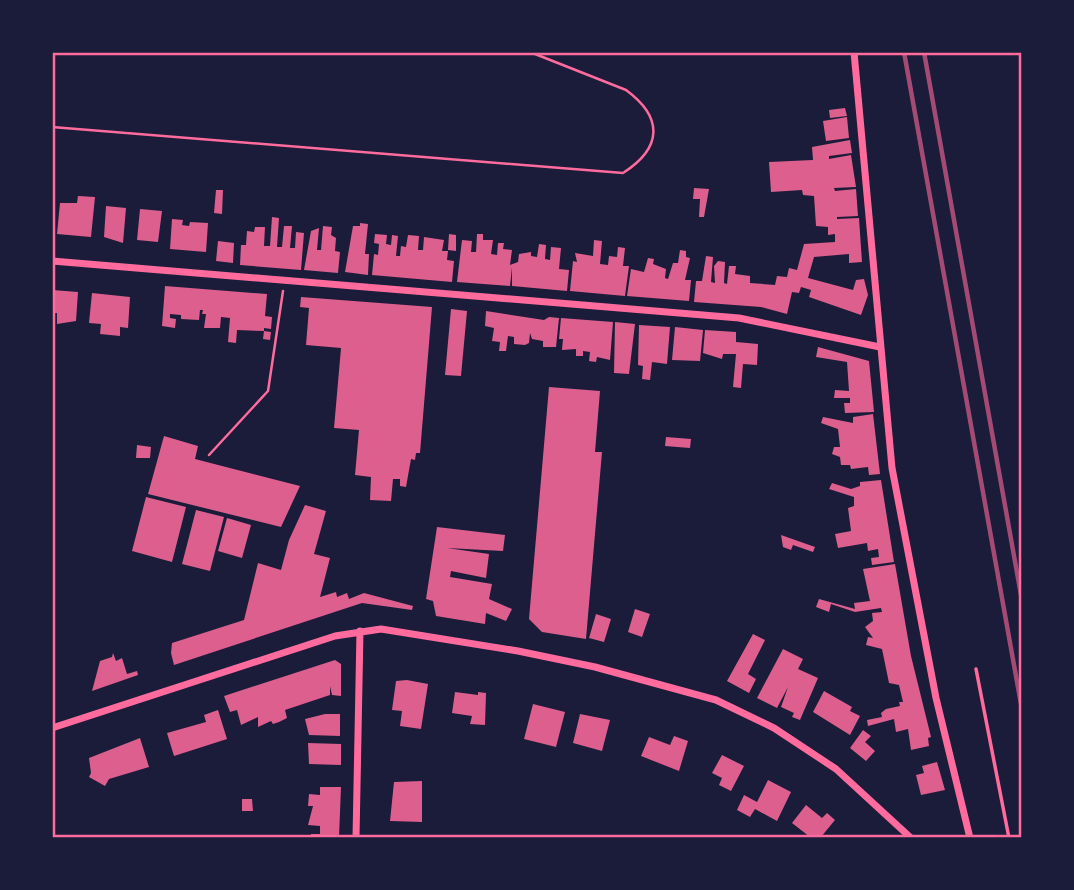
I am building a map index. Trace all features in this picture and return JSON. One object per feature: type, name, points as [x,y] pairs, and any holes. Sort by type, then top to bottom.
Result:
[{"type":"street","points":[[854,52],[866,154],[892,468],[936,698],[970,838]]},
{"type":"street","points":[[52,261],[739,318],[880,348]]},
{"type":"street","points":[[52,728],[303,645],[360,631],[399,631],[595,667],[716,700],[775,728],[836,769],[911,838]]},
{"type":"street","points":[[356,838],[360,631]]},
{"type":"lane","points":[[976,669],[1009,838]]},
{"type":"path","points":[[52,127],[623,173],[640,162],[649,151],[654,135],[650,117],[639,100],[626,90],[530,52]]},
{"type":"path","points":[[209,455],[268,391],[284,281]]},
{"type":"building","points":[[845,108],[847,116],[830,118],[829,110]]},
{"type":"building","points":[[847,117],[849,138],[826,141],[823,121]]},
{"type":"building","points":[[850,140],[852,153],[829,156],[829,159],[851,155],[856,187],[834,188],[835,191],[856,189],[858,216],[837,219],[859,218],[862,262],[849,263],[849,254],[814,257],[808,278],[853,290],[856,280],[864,279],[868,295],[861,315],[809,297],[811,290],[801,287],[799,293],[792,292],[787,314],[761,307],[694,302],[696,281],[702,281],[706,256],[713,257],[711,282],[715,283],[714,266],[718,261],[725,262],[724,283],[727,284],[729,266],[736,266],[735,274],[750,276],[750,283],[775,285],[777,276],[787,277],[789,268],[797,270],[804,244],[835,242],[835,234],[828,235],[828,227],[816,226],[814,196],[803,195],[802,190],[771,192],[769,162],[813,160],[812,147]]},
{"type":"building","points":[[694,188],[709,189],[704,217],[699,217],[700,199],[693,199]]},
{"type":"building","points":[[216,190],[223,190],[222,214],[214,213]]},
{"type":"building","points":[[78,196],[95,197],[91,237],[57,234],[60,203],[77,203]]},
{"type":"building","points":[[106,206],[126,208],[123,243],[104,237]]},
{"type":"building","points":[[140,209],[162,211],[158,242],[137,240]]},
{"type":"building","points":[[272,217],[279,218],[277,247],[282,247],[284,226],[292,226],[290,248],[295,248],[296,232],[304,233],[301,270],[240,265],[241,245],[246,245],[247,231],[254,232],[255,227],[265,227],[264,246],[270,246]]},
{"type":"building","points":[[172,219],[183,220],[182,225],[189,226],[190,222],[208,223],[206,252],[170,249]]},
{"type":"building","points":[[360,223],[368,224],[365,254],[369,254],[368,275],[345,272],[353,226],[360,226]]},
{"type":"building","points":[[323,226],[332,227],[331,235],[336,238],[335,251],[340,252],[338,273],[304,270],[311,231],[319,228],[317,250],[321,250]]},
{"type":"building","points":[[375,234],[387,235],[386,244],[391,245],[392,235],[398,236],[396,256],[400,256],[401,246],[406,247],[408,235],[419,236],[418,250],[423,250],[424,237],[444,240],[442,251],[448,251],[447,260],[454,261],[452,282],[372,275],[374,254],[378,255],[379,244],[374,243]]},
{"type":"building","points":[[449,234],[456,235],[456,251],[448,250]]},
{"type":"building","points":[[477,234],[483,234],[483,240],[493,240],[491,254],[497,255],[498,243],[504,243],[503,249],[512,250],[510,265],[518,262],[519,254],[531,252],[531,256],[537,257],[539,244],[546,245],[545,259],[550,260],[551,247],[561,248],[559,269],[569,270],[567,291],[512,286],[512,267],[510,286],[457,282],[462,240],[472,241],[471,252],[476,252]]},
{"type":"building","points":[[594,240],[602,241],[600,264],[608,265],[609,256],[617,257],[618,247],[625,248],[623,266],[629,266],[625,296],[570,291],[573,261],[577,262],[575,253],[593,256]]},
{"type":"building","points":[[218,241],[234,243],[233,263],[216,261]]},
{"type":"building","points":[[680,250],[686,251],[686,257],[690,258],[685,280],[691,280],[689,301],[627,296],[631,269],[644,272],[648,258],[654,259],[653,264],[666,269],[665,278],[668,279],[673,263],[678,263]]},
{"type":"building","points":[[165,286],[267,294],[265,316],[272,317],[271,329],[237,330],[236,343],[228,342],[230,318],[221,317],[220,328],[204,328],[206,314],[202,314],[203,310],[200,310],[199,320],[181,319],[181,315],[170,314],[170,318],[176,319],[175,328],[162,326]]},
{"type":"building","points":[[52,290],[78,292],[76,321],[57,324],[57,313],[52,313]]},
{"type":"building","points":[[92,293],[130,297],[128,328],[120,327],[120,336],[100,334],[101,324],[89,323]]},
{"type":"building","points":[[301,297],[432,307],[420,453],[416,453],[415,460],[411,459],[406,487],[400,486],[400,479],[393,479],[391,501],[370,500],[371,477],[355,475],[359,430],[334,428],[341,348],[306,345],[309,308],[300,307]]},
{"type":"building","points":[[451,309],[467,311],[461,376],[445,375]]},
{"type":"building","points":[[486,311],[544,320],[549,317],[559,318],[556,347],[543,347],[543,341],[532,339],[530,333],[529,343],[525,345],[514,344],[514,337],[508,336],[506,351],[499,351],[500,342],[492,341],[494,328],[485,326]]},
{"type":"building","points":[[561,318],[613,322],[610,360],[597,357],[596,362],[589,361],[590,352],[583,351],[583,356],[576,356],[576,349],[562,350],[563,339],[559,339]]},
{"type":"building","points":[[615,322],[635,324],[629,374],[614,373]]},
{"type":"building","points":[[639,325],[670,327],[667,364],[652,362],[650,380],[642,379],[643,366],[638,365]]},
{"type":"building","points":[[675,327],[703,330],[700,361],[672,360]]},
{"type":"building","points":[[705,330],[736,332],[736,342],[758,344],[757,365],[743,364],[741,388],[733,387],[736,354],[723,354],[722,359],[703,353]]},
{"type":"building","points":[[264,331],[271,332],[270,340],[263,339]]},
{"type":"building","points":[[818,347],[869,361],[874,412],[845,413],[844,403],[850,403],[850,398],[834,398],[835,390],[849,391],[847,362],[816,357]]},
{"type":"building","points":[[549,387],[600,391],[595,452],[602,452],[586,639],[542,632],[529,619]]},
{"type":"building","points":[[873,414],[880,474],[869,475],[868,467],[851,469],[850,465],[841,465],[840,457],[832,454],[834,447],[840,447],[838,429],[821,423],[823,417],[853,423],[853,417]]},
{"type":"building","points":[[164,436],[198,446],[195,459],[300,486],[281,527],[148,494]]},
{"type":"building","points":[[666,437],[691,439],[690,448],[665,446]]},
{"type":"building","points":[[137,445],[151,447],[150,458],[136,458]]},
{"type":"building","points":[[881,480],[894,562],[872,565],[871,558],[879,557],[878,549],[868,551],[867,543],[838,548],[835,534],[851,531],[848,508],[854,506],[854,497],[829,489],[832,483],[851,489],[860,486],[860,482]]},
{"type":"building","points":[[146,497],[186,507],[172,562],[132,551]]},
{"type":"building","points":[[305,505],[326,511],[314,554],[330,558],[320,597],[336,592],[337,597],[347,593],[349,599],[364,593],[413,606],[412,610],[362,603],[174,665],[172,643],[244,620],[258,563],[281,570],[289,540]]},
{"type":"building","points":[[196,510],[224,517],[210,571],[182,564]]},
{"type":"building","points":[[227,518],[251,525],[242,558],[218,551]]},
{"type":"building","points":[[437,527],[505,535],[503,551],[447,548],[489,554],[486,578],[451,571],[450,577],[492,584],[489,599],[512,609],[506,621],[486,613],[485,624],[436,616],[433,601],[426,599]]},
{"type":"building","points":[[781,535],[815,547],[813,552],[793,545],[791,550],[783,547]]},
{"type":"building","points":[[895,564],[911,656],[931,737],[928,738],[929,746],[911,750],[908,729],[896,732],[894,719],[868,726],[867,720],[882,717],[881,713],[886,709],[900,706],[899,702],[903,702],[899,685],[889,683],[882,649],[866,645],[868,637],[873,638],[865,627],[873,621],[872,613],[882,612],[881,608],[855,612],[831,604],[829,612],[816,607],[819,599],[855,609],[854,603],[870,601],[863,569]]},
{"type":"building","points":[[635,609],[650,614],[642,637],[628,632]]},
{"type":"building","points":[[596,614],[611,619],[604,642],[589,638]]},
{"type":"building","points":[[753,634],[765,640],[748,674],[756,679],[749,693],[727,681]]},
{"type":"building","points":[[783,649],[803,659],[798,669],[818,678],[800,720],[792,717],[794,713],[781,707],[788,687],[777,708],[757,698]]},
{"type":"building","points":[[113,653],[116,661],[122,658],[127,674],[137,671],[138,675],[92,691],[100,661],[112,657]]},
{"type":"building","points":[[335,660],[341,664],[341,696],[332,695],[330,686],[330,695],[285,710],[287,718],[258,727],[258,717],[241,725],[237,710],[230,712],[224,696]]},
{"type":"building","points":[[396,681],[428,684],[421,729],[400,726],[402,711],[392,710]]},
{"type":"building","points":[[824,691],[852,707],[850,711],[860,716],[850,735],[813,712]]},
{"type":"building","points":[[455,692],[478,695],[478,692],[486,693],[485,725],[470,724],[472,716],[452,713]]},
{"type":"building","points":[[533,704],[565,712],[556,747],[524,739]]},
{"type":"building","points":[[218,710],[227,739],[174,756],[167,733],[206,722],[204,715]]},
{"type":"building","points":[[325,714],[340,714],[340,736],[309,735],[305,719]]},
{"type":"building","points":[[580,714],[610,720],[602,751],[573,743]]},
{"type":"building","points":[[863,730],[871,736],[865,742],[875,751],[866,761],[850,748]]},
{"type":"building","points":[[674,736],[688,741],[679,771],[641,756],[649,737],[670,745]]},
{"type":"building","points":[[140,738],[149,767],[109,779],[105,786],[89,777],[89,758]]},
{"type":"building","points":[[308,743],[341,744],[341,765],[309,764]]},
{"type":"building","points":[[722,755],[744,766],[731,791],[719,785],[722,778],[712,773]]},
{"type":"building","points":[[937,762],[945,790],[921,795],[916,775],[924,773],[922,766]]},
{"type":"building","points":[[768,780],[791,792],[777,821],[755,809],[750,817],[737,810],[744,795],[757,802]]},
{"type":"building","points":[[422,781],[422,822],[390,821],[394,782]]},
{"type":"building","points":[[320,787],[341,787],[339,837],[311,837],[311,834],[320,834],[320,826],[308,825],[313,806],[308,806],[309,794],[320,795]]},
{"type":"building","points":[[242,799],[252,799],[253,811],[242,811]]},
{"type":"building","points":[[806,805],[822,818],[827,813],[835,820],[821,837],[810,837],[792,823]]},
{"type":"railway","points":[[904,52],[1021,704]]},
{"type":"railway","points":[[924,52],[1021,595]]}]
